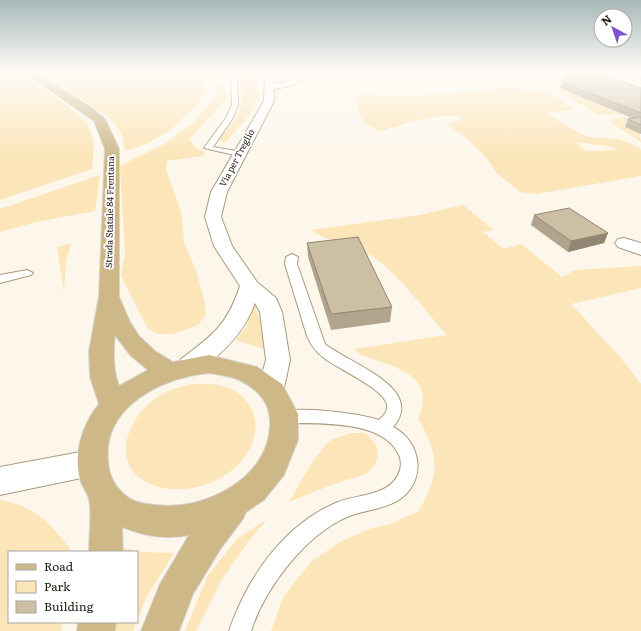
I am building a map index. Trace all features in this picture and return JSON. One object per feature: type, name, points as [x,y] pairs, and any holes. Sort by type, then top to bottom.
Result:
[{"type":"main road","name":"Strada Statale 84 Frentana","points":[[76,101],[99,120],[112,149],[109,296],[101,350],[103,376],[113,406]]},
{"type":"main road","name":"Via per Treglio","points":[[269,101],[219,192],[213,217],[223,246],[250,286],[268,303],[273,324],[278,360],[271,388]]},
{"type":"main road","points":[[236,504],[204,517],[169,523],[138,518],[114,505],[105,495],[98,486],[91,463],[93,443],[101,424],[113,406],[140,384],[179,368],[227,336],[242,312],[250,286]]},
{"type":"main road","name":"Strada Statale 84 Frentana","points":[[109,296],[115,317],[122,331],[135,347],[151,361],[179,368]]},
{"type":"main road","points":[[160,631],[167,609],[196,551],[236,504],[262,483],[278,459],[286,434],[285,417],[280,401],[271,388],[259,377],[244,370],[227,365],[209,364],[179,368]]},
{"type":"main road","points":[[4,481],[91,463]]},
{"type":"main road","points":[[105,495],[106,551]]},
{"type":"lane","points":[[236,101],[234,109],[208,148],[240,154]]},
{"type":"lane","points":[[292,257],[292,264],[314,337],[321,348],[344,364],[374,380],[388,391],[394,400],[395,413],[390,422],[382,428]]},
{"type":"lane","points":[[0,279],[27,273]]},
{"type":"lane","points":[[240,631],[258,591],[279,562],[296,544],[319,523],[331,516],[343,510],[372,501],[396,491],[402,484],[408,472],[410,460],[406,447],[382,428],[364,422],[336,418],[285,417]]},
{"type":"green space","points":[[0,101],[62,101],[82,118],[90,129],[93,140],[92,169],[0,200]]},
{"type":"green space","points":[[85,101],[199,101],[169,130],[147,143],[136,148],[126,150],[123,138],[111,119]]},
{"type":"green space","points":[[212,101],[225,101],[189,139],[196,148],[204,152],[203,156],[166,161],[166,170],[181,211],[184,242],[195,268],[204,299],[206,315],[197,326],[172,334],[157,334],[148,329],[121,276],[125,254],[120,166],[166,143],[194,122]]},
{"type":"green space","points":[[242,101],[256,101],[251,113],[225,143],[218,140],[218,138],[234,122],[240,111]]},
{"type":"green space","points":[[355,101],[564,101],[576,110],[549,112],[548,114],[577,132],[590,137],[619,139],[639,147],[641,150],[641,176],[536,194],[520,192],[497,173],[485,156],[466,138],[447,124],[464,118],[454,116],[433,117],[380,131],[363,122]],"holes":[[[576,142],[606,146],[619,150],[586,151]]]},
{"type":"green space","points":[[575,101],[606,101],[635,113],[611,115],[597,114]]},
{"type":"green space","points":[[637,115],[641,142],[611,123],[613,119]]},
{"type":"green space","points":[[100,175],[95,211],[36,222],[0,232],[0,209]]},
{"type":"green space","points":[[463,205],[494,230],[483,232],[504,249],[521,244],[562,277],[575,270],[641,266],[641,288],[571,304],[620,357],[641,384],[641,631],[271,631],[284,596],[311,562],[342,541],[372,528],[392,524],[404,517],[418,512],[430,487],[434,466],[430,444],[418,419],[423,404],[422,392],[417,382],[409,375],[398,369],[361,355],[354,349],[447,335],[402,282],[373,257],[356,247],[325,238],[311,230],[420,215]]},
{"type":"green space","points":[[71,243],[66,261],[64,293],[57,247]]},
{"type":"green space","points":[[254,303],[262,327],[264,349],[235,340],[246,327]]},
{"type":"green space","points":[[193,384],[225,386],[238,393],[245,400],[251,407],[254,416],[255,434],[252,444],[239,464],[217,480],[204,485],[176,489],[163,488],[150,484],[137,476],[130,465],[126,454],[127,441],[131,429],[137,417],[160,395]]},
{"type":"green space","points":[[351,433],[366,433],[376,445],[378,453],[375,465],[366,474],[331,485],[289,502],[314,459],[330,440]]},
{"type":"green space","points":[[0,500],[13,503],[34,512],[50,525],[72,551],[8,551],[8,623],[62,623],[61,631],[0,631]]},
{"type":"green space","points":[[267,519],[248,542],[221,581],[196,631],[185,631],[208,575],[237,539]]},
{"type":"green space","points":[[121,547],[138,551],[121,551]]},
{"type":"green space","points":[[138,551],[174,553],[146,598],[138,618]]},
{"type":"green space","points":[[111,623],[136,623],[133,631],[110,631]]},
{"type":"building","points":[[612,101],[641,101],[641,113]]},
{"type":"building","points":[[641,117],[641,125],[628,119]]},
{"type":"building","points":[[569,208],[608,233],[571,241],[534,215]]},
{"type":"building","points":[[358,237],[392,307],[331,314],[307,243]]}]
